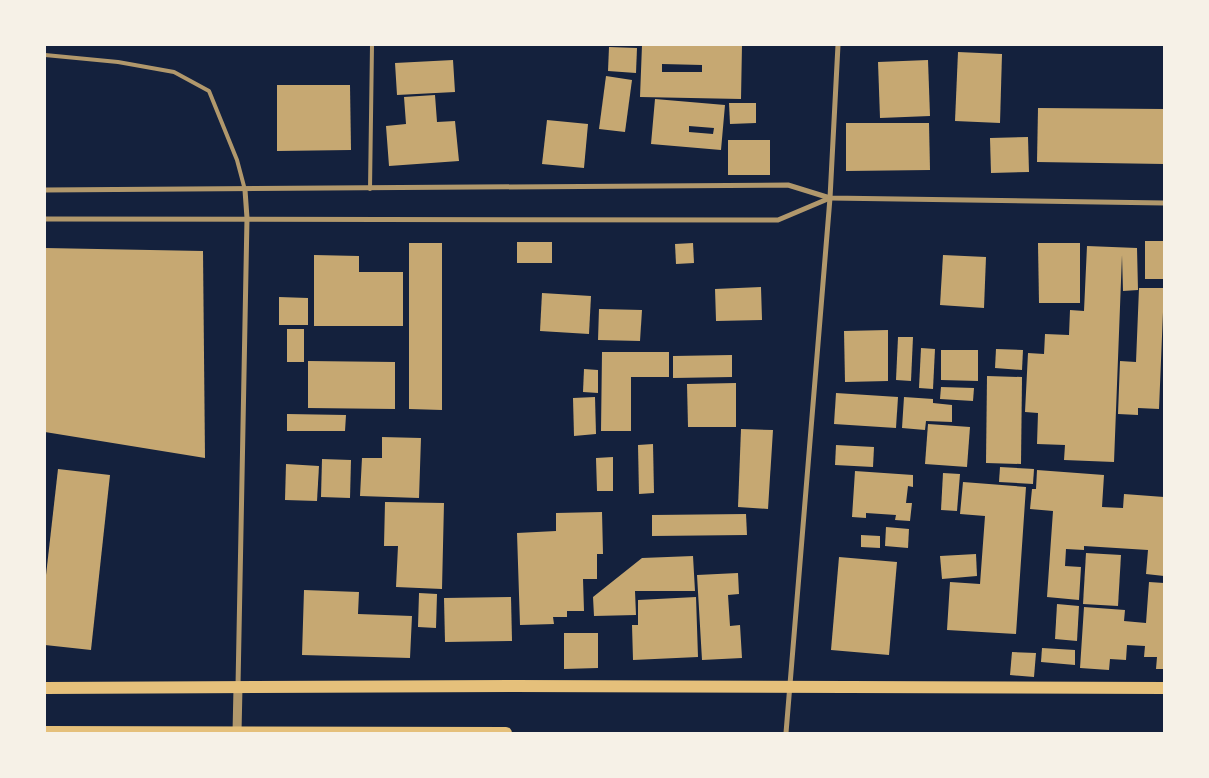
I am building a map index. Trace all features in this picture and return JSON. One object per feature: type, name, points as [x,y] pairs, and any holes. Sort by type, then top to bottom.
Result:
[{"type":"main road","points":[[45,688],[1164,688]]},
{"type":"main road","points":[[45,732],[506,733]]},
{"type":"street","points":[[786,733],[830,198],[838,45]]},
{"type":"street","points":[[45,190],[788,185],[830,198],[1164,203]]},
{"type":"street","points":[[237,733],[247,218],[245,190]]},
{"type":"street","points":[[45,219],[778,220],[830,198]]},
{"type":"lane","points":[[370,189],[372,45]]},
{"type":"lane","points":[[45,54],[118,62],[174,72],[209,91],[238,160],[245,190]]},
{"type":"building","points":[[642,45],[742,45],[741,99],[640,97]],"holes":[[[662,64],[702,65],[702,72],[662,72]]]},
{"type":"building","points":[[609,47],[637,48],[636,73],[608,71]]},
{"type":"building","points":[[958,52],[1002,54],[1000,123],[955,121]]},
{"type":"building","points":[[453,60],[455,92],[397,95],[395,63]]},
{"type":"building","points":[[928,60],[930,116],[880,118],[878,62]]},
{"type":"building","points":[[606,76],[632,80],[625,132],[599,129]]},
{"type":"building","points":[[277,85],[350,85],[351,150],[277,151]]},
{"type":"building","points":[[435,95],[437,122],[455,121],[459,161],[389,166],[386,126],[406,124],[404,97]]},
{"type":"building","points":[[655,99],[725,105],[721,150],[651,144]],"holes":[[[689,126],[714,128],[713,134],[689,132]]]},
{"type":"building","points":[[729,103],[756,103],[756,123],[730,124]]},
{"type":"building","points":[[1038,108],[1164,109],[1164,164],[1037,162]]},
{"type":"building","points":[[547,120],[588,124],[584,168],[542,164]]},
{"type":"building","points":[[846,123],[929,123],[930,170],[846,171]]},
{"type":"building","points":[[1028,137],[1029,172],[991,173],[990,138]]},
{"type":"building","points":[[728,140],[770,140],[770,175],[728,175]]},
{"type":"building","points":[[1145,241],[1164,241],[1164,279],[1145,279]]},
{"type":"building","points":[[517,242],[552,242],[552,263],[517,263]]},
{"type":"building","points":[[409,243],[442,243],[442,410],[409,409]]},
{"type":"building","points":[[693,243],[694,263],[676,264],[675,244]]},
{"type":"building","points":[[1038,243],[1080,243],[1080,303],[1039,303]]},
{"type":"building","points":[[1087,246],[1137,248],[1138,290],[1123,291],[1122,255],[1114,462],[1064,460],[1065,445],[1037,444],[1038,413],[1025,412],[1028,353],[1044,354],[1045,334],[1069,335],[1070,310],[1084,311]]},
{"type":"building","points":[[45,248],[203,251],[205,458],[45,432]]},
{"type":"building","points":[[314,255],[359,256],[359,272],[403,272],[403,326],[314,326]]},
{"type":"building","points":[[943,255],[986,257],[984,308],[940,305]]},
{"type":"building","points":[[761,287],[762,320],[716,321],[715,289]]},
{"type":"building","points":[[1139,288],[1164,288],[1159,409],[1138,408],[1138,415],[1118,414],[1120,361],[1136,362]]},
{"type":"building","points":[[542,293],[591,296],[589,334],[540,331]]},
{"type":"building","points":[[279,297],[308,298],[308,325],[279,325]]},
{"type":"building","points":[[599,309],[642,310],[640,341],[598,340]]},
{"type":"building","points":[[287,329],[304,329],[304,362],[287,362]]},
{"type":"building","points":[[888,330],[888,381],[845,382],[844,331]]},
{"type":"building","points":[[898,337],[913,337],[911,381],[896,380]]},
{"type":"building","points":[[921,348],[935,349],[933,389],[919,388]]},
{"type":"building","points":[[996,349],[1023,350],[1022,370],[995,368]]},
{"type":"building","points":[[941,350],[978,350],[978,381],[941,380]]},
{"type":"building","points":[[602,352],[669,352],[669,377],[631,377],[631,431],[601,431]]},
{"type":"building","points":[[732,355],[732,377],[673,378],[673,356]]},
{"type":"building","points":[[308,361],[395,362],[395,409],[308,408]]},
{"type":"building","points":[[584,369],[598,370],[598,393],[583,392]]},
{"type":"building","points":[[987,376],[1022,377],[1021,464],[986,463]]},
{"type":"building","points":[[736,383],[736,427],[688,427],[687,384]]},
{"type":"building","points":[[941,387],[974,388],[973,401],[940,399]]},
{"type":"building","points":[[836,393],[898,397],[896,428],[834,424]]},
{"type":"building","points":[[595,397],[596,434],[574,436],[573,398]]},
{"type":"building","points":[[904,397],[933,399],[933,403],[952,405],[952,422],[926,421],[925,430],[902,428]]},
{"type":"building","points":[[287,414],[346,415],[345,431],[287,431]]},
{"type":"building","points":[[928,424],[970,427],[967,467],[925,464]]},
{"type":"building","points":[[741,429],[773,430],[768,509],[738,507]]},
{"type":"building","points":[[382,437],[421,438],[419,498],[360,496],[362,458],[382,458]]},
{"type":"building","points":[[653,444],[654,493],[639,494],[638,445]]},
{"type":"building","points":[[836,445],[874,447],[873,467],[835,465]]},
{"type":"building","points":[[613,457],[613,491],[597,491],[596,458]]},
{"type":"building","points":[[322,459],[351,460],[350,498],[321,497]]},
{"type":"building","points":[[286,464],[319,466],[317,501],[285,500]]},
{"type":"building","points":[[1000,467],[1034,469],[1033,484],[999,482]]},
{"type":"building","points":[[58,469],[110,475],[91,650],[45,645],[45,584]]},
{"type":"building","points":[[1037,470],[1104,475],[1102,507],[1123,508],[1124,494],[1164,497],[1164,576],[1146,574],[1148,550],[1084,546],[1084,550],[1066,549],[1065,566],[1081,567],[1079,600],[1047,597],[1053,511],[1030,509],[1032,489],[1036,489]]},
{"type":"building","points":[[855,471],[913,475],[913,487],[908,486],[906,503],[912,503],[910,521],[895,520],[896,515],[866,513],[866,518],[852,517]]},
{"type":"building","points":[[943,473],[960,474],[957,511],[941,510]]},
{"type":"building","points":[[963,482],[1026,487],[1016,634],[947,630],[950,582],[980,584],[985,516],[960,514]]},
{"type":"building","points":[[385,502],[444,503],[442,589],[396,587],[398,546],[384,546]]},
{"type":"building","points":[[602,512],[603,554],[597,554],[597,579],[583,579],[584,611],[567,611],[567,617],[553,617],[554,624],[520,625],[517,533],[556,531],[556,513]]},
{"type":"building","points":[[746,514],[747,535],[652,536],[652,515]]},
{"type":"building","points":[[886,527],[909,529],[908,548],[885,546]]},
{"type":"building","points":[[861,535],[880,536],[880,548],[861,547]]},
{"type":"building","points":[[1086,553],[1121,555],[1118,606],[1083,604]]},
{"type":"building","points":[[976,554],[977,576],[942,579],[940,556]]},
{"type":"building","points":[[693,556],[695,591],[635,591],[636,615],[594,616],[593,597],[642,558]]},
{"type":"building","points":[[839,557],[897,562],[889,655],[831,650]]},
{"type":"building","points":[[738,573],[739,594],[728,595],[730,626],[740,625],[742,658],[702,660],[697,575]]},
{"type":"building","points":[[1149,582],[1164,583],[1164,669],[1156,669],[1157,657],[1144,657],[1145,646],[1127,645],[1126,660],[1110,659],[1109,670],[1080,668],[1084,607],[1125,610],[1124,621],[1146,623]]},
{"type":"building","points":[[304,590],[359,592],[358,614],[412,616],[410,658],[302,655]]},
{"type":"building","points":[[419,593],[437,594],[436,628],[418,627]]},
{"type":"building","points":[[511,597],[512,641],[445,642],[444,598]]},
{"type":"building","points":[[696,597],[698,657],[633,660],[632,625],[638,625],[638,600]]},
{"type":"building","points":[[1057,604],[1079,606],[1077,641],[1055,639]]},
{"type":"building","points":[[564,633],[598,633],[598,668],[564,669]]},
{"type":"building","points":[[1042,648],[1075,650],[1075,665],[1041,662]]},
{"type":"building","points":[[1012,652],[1036,653],[1034,677],[1010,675]]}]
